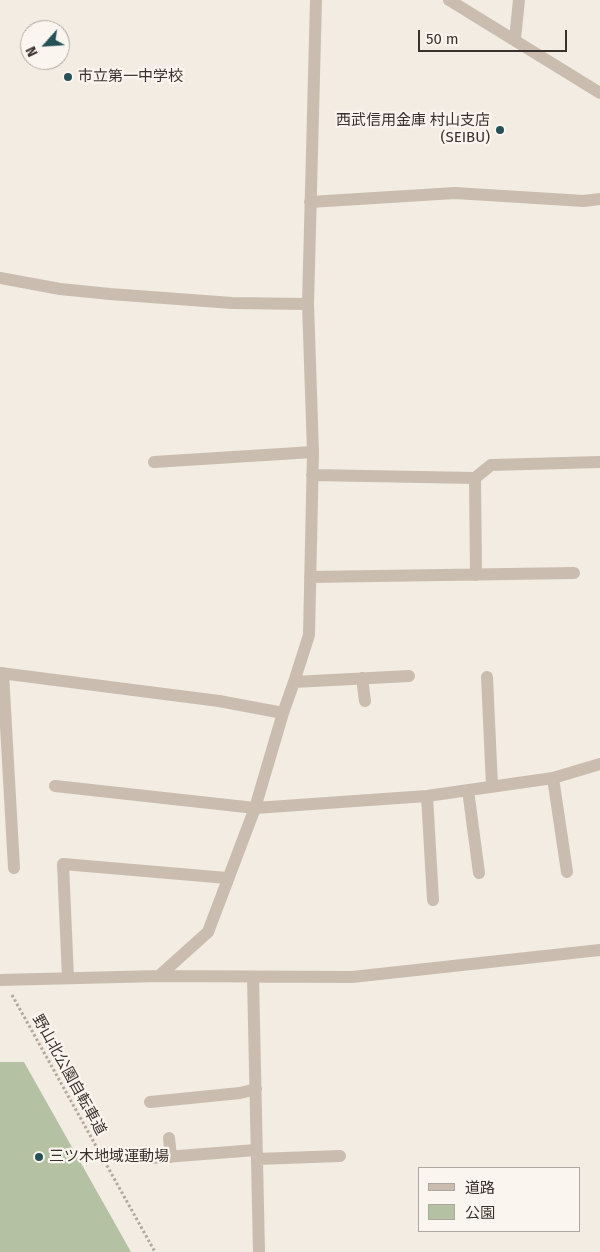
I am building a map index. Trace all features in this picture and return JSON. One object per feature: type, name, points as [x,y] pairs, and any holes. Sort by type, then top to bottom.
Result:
[{"type":"street","points":[[159,976],[208,932],[255,808],[282,713],[309,634],[313,452],[308,304],[316,0]]},
{"type":"street","points":[[449,0],[600,93]]},
{"type":"street","points":[[515,39],[519,0]]},
{"type":"street","points":[[310,202],[456,193],[584,201],[600,199]]},
{"type":"street","points":[[0,278],[60,289],[110,294],[232,303],[308,304]]},
{"type":"street","points":[[154,462],[313,452]]},
{"type":"street","points":[[312,475],[476,478],[491,465],[600,462]]},
{"type":"street","points":[[476,478],[476,575]]},
{"type":"street","points":[[310,577],[574,573]]},
{"type":"street","points":[[14,868],[2,673],[219,701],[282,713]]},
{"type":"street","points":[[294,682],[409,676]]},
{"type":"street","points":[[487,677],[492,786]]},
{"type":"street","points":[[362,678],[365,701]]},
{"type":"street","points":[[55,786],[255,808],[427,796],[553,778],[600,764]]},
{"type":"street","points":[[553,778],[567,872]]},
{"type":"street","points":[[468,790],[479,873]]},
{"type":"street","points":[[427,796],[433,900]]},
{"type":"street","points":[[68,978],[62,864],[227,878]]},
{"type":"street","points":[[4,984],[68,978],[159,976],[352,977],[600,950]]},
{"type":"street","points":[[253,977],[259,1252]]},
{"type":"street","points":[[150,1102],[240,1093],[256,1089]]},
{"type":"street","points":[[169,1138],[172,1157]]},
{"type":"street","points":[[152,1158],[257,1154],[340,1156]]},
{"type":"path","name":"野山北公園自転車道","points":[[4,984],[155,1252]]},
{"type":"green space","name":"三ツ木地域運動場","points":[[0,1062],[24,1062],[131,1252],[0,1252]]},
{"type":"place","name":"市立第一中学校","points":[[68,77]]},
{"type":"place","name":"西武信用金庫 村山支店 (SEIBU)","points":[[500,130]]},
{"type":"place","name":"三ツ木地域運動場","points":[[39,1157]]}]
